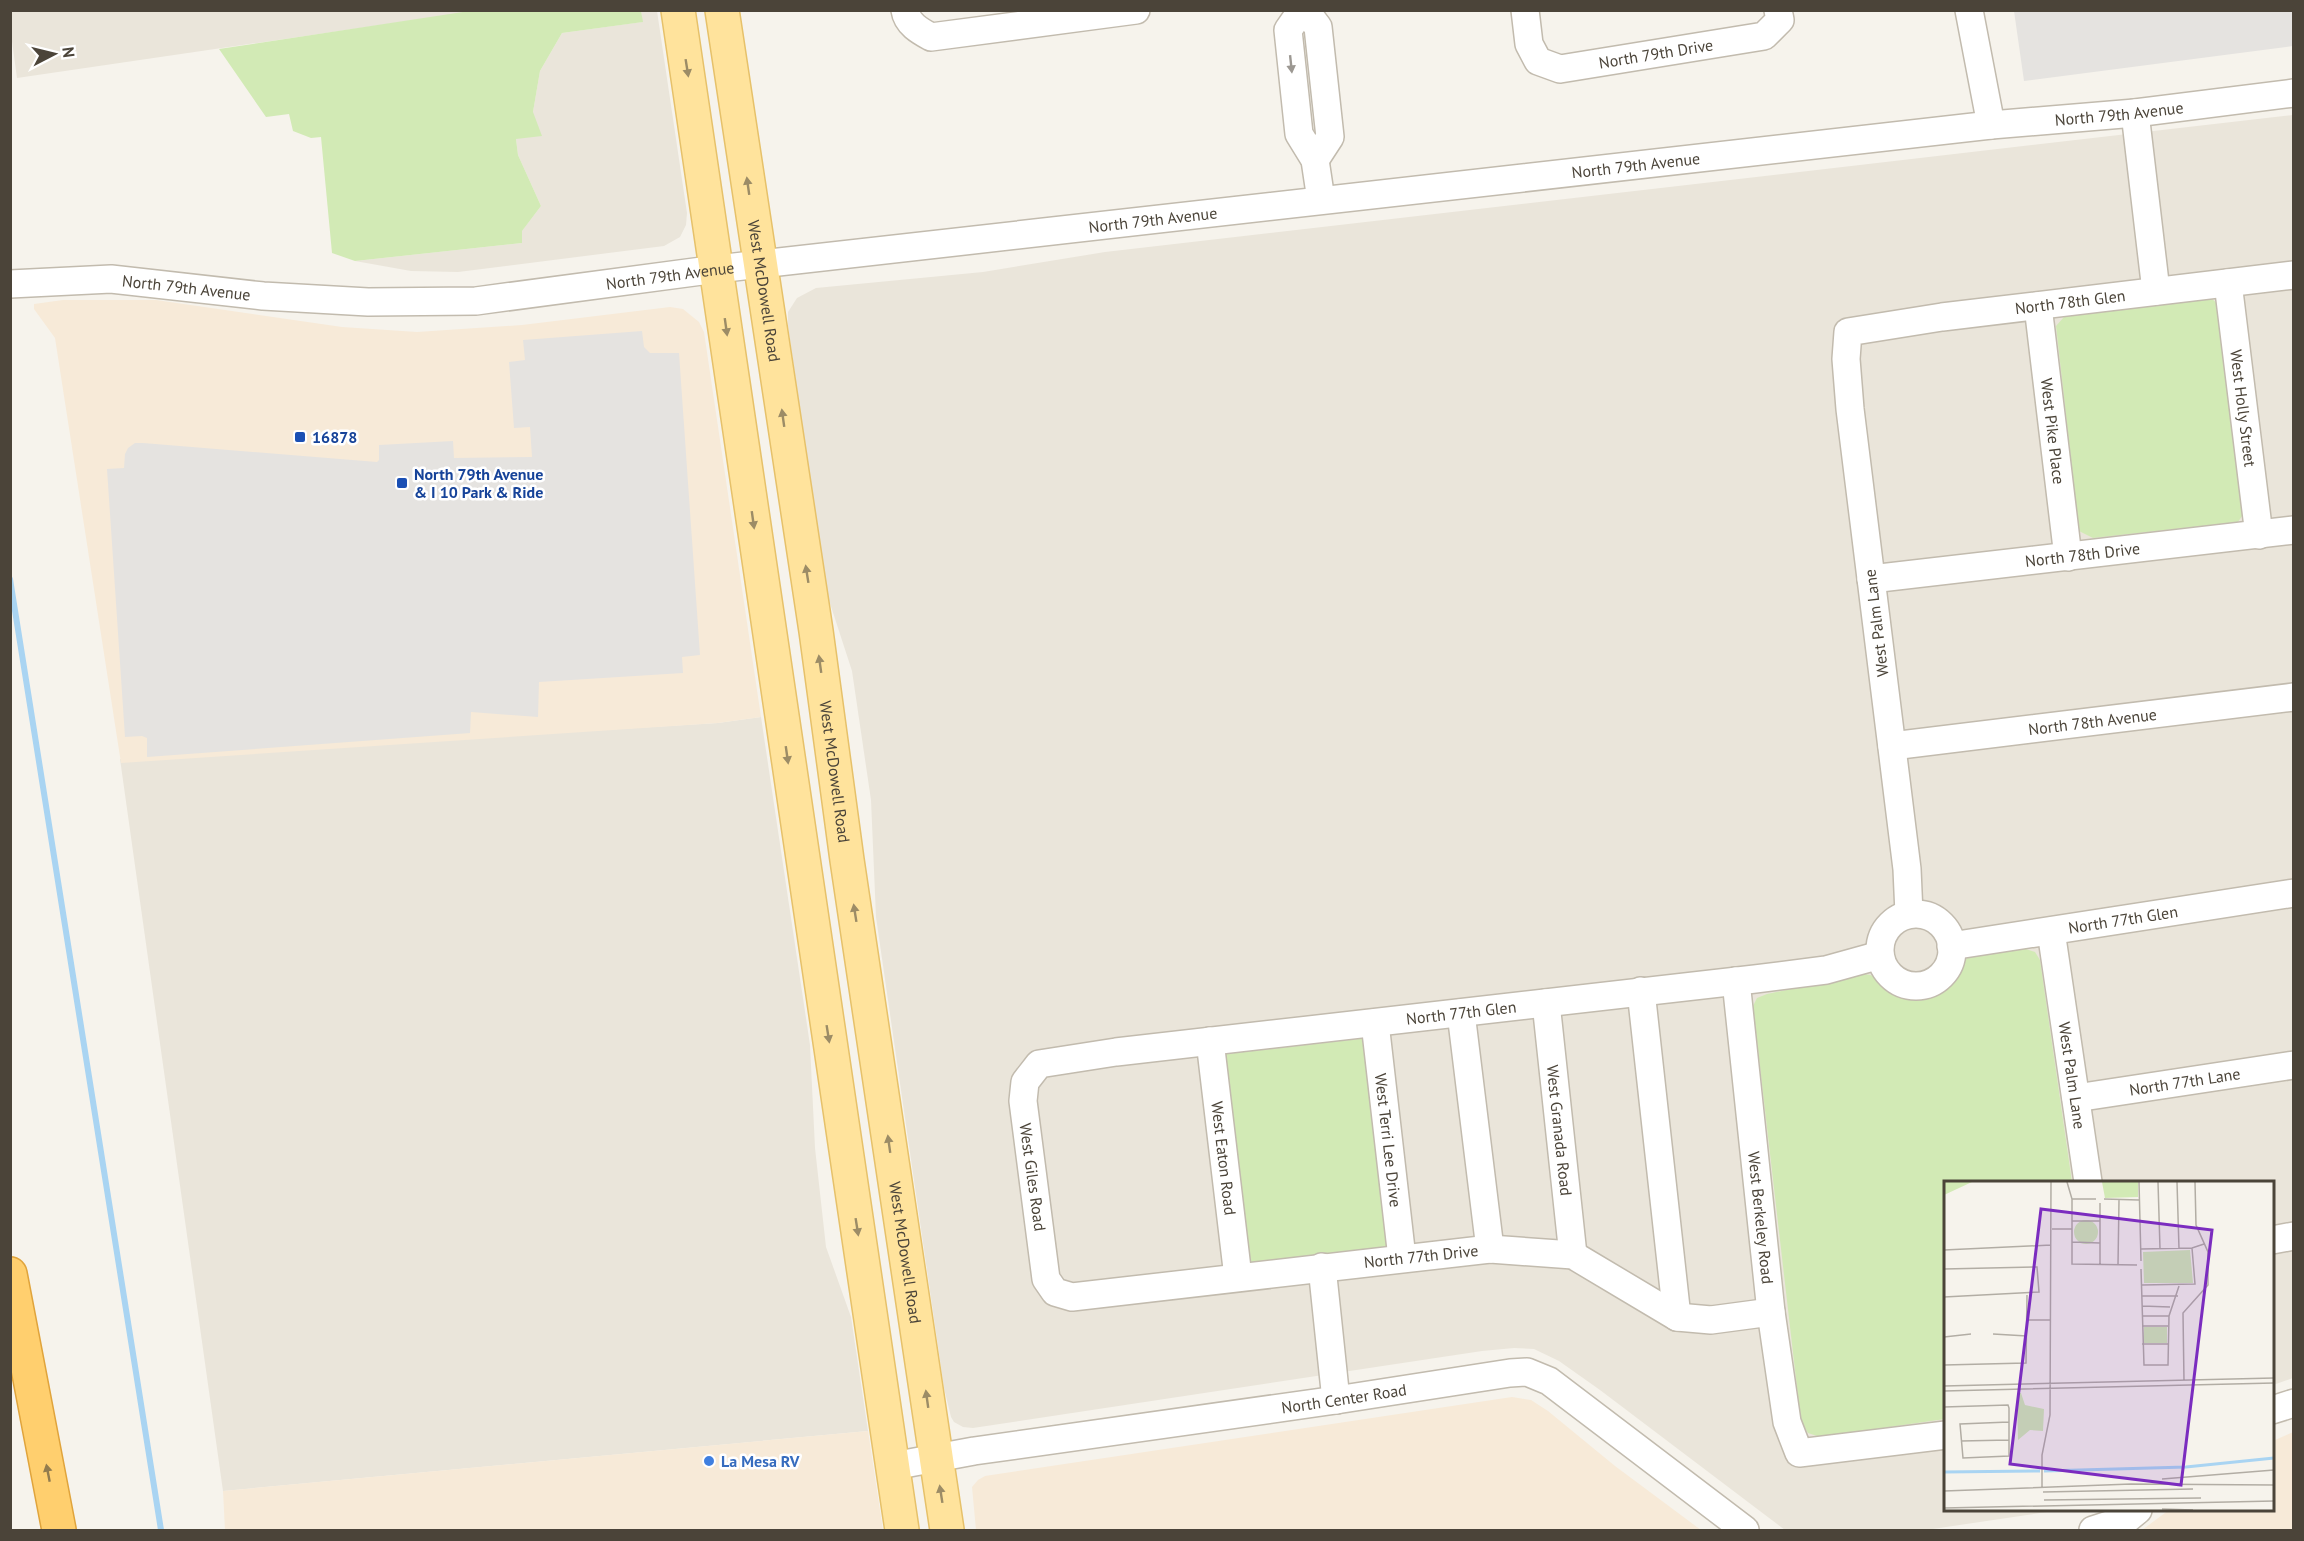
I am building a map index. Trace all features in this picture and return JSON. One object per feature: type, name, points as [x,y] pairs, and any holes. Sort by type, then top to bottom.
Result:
[{"type":"highway","points":[[10,1274],[59,1530]]},
{"type":"main road","points":[[678,10],[902,1530]]},
{"type":"main road","name":"West McDowell Road","points":[[722,10],[816,632],[847,860],[946,1530]]},
{"type":"main road","points":[[777,683],[796,701],[804,726],[820,817],[847,860]]},
{"type":"main road","points":[[819,976],[864,971]]},
{"type":"street","points":[[911,20],[931,37],[1136,10]]},
{"type":"street","points":[[1303,10],[1288,30],[1299,134],[1315,160],[1321,200]]},
{"type":"street","name":"North 79th Drive","points":[[1525,10],[1529,44],[1538,61],[1560,69],[1764,36],[1775,19]]},
{"type":"street","points":[[1969,10],[1991,125]]},
{"type":"street","name":"North 79th Avenue","points":[[15,283],[111,279],[263,296],[368,302],[476,301],[717,269],[1991,125],[2135,113],[2294,93]]},
{"type":"street","points":[[2135,113],[2156,291]]},
{"type":"street","name":"North 78th Glen","points":[[1848,332],[1890,324],[2294,275]]},
{"type":"street","name":"West Holly Street","points":[[2228,283],[2259,535]]},
{"type":"street","name":"West Pike Place","points":[[2038,306],[2068,558]]},
{"type":"street","name":"West Palm Lane","points":[[1848,332],[1846,359],[1850,409],[1907,869],[1909,914]]},
{"type":"street","name":"North 78th Drive","points":[[1871,579],[2068,558],[2294,530]]},
{"type":"street","name":"North 78th Avenue","points":[[1892,746],[2294,697]]},
{"type":"street","name":"North 77th Glen","points":[[1951,946],[2294,893]]},
{"type":"street","points":[[1909,914],[1921,914],[1932,918],[1948,935],[1951,946],[1951,956],[1944,972],[1929,983],[1920,985],[1910,985],[1897,980],[1884,967],[1880,955],[1880,944],[1890,924],[1909,914]]},
{"type":"street","name":"West Palm Lane","points":[[2051,930],[2088,1181]]},
{"type":"street","name":"North 77th Glen","points":[[1039,1064],[1210,1041],[1736,981],[1826,969],[1880,955]]},
{"type":"street","name":"West Berkeley Road","points":[[1736,981],[1771,1312],[1786,1422],[1799,1453],[1944,1435]]},
{"type":"street","points":[[1641,991],[1677,1317]]},
{"type":"street","name":"West Granada Road","points":[[1546,1003],[1573,1255]]},
{"type":"street","points":[[1461,1013],[1490,1249]]},
{"type":"street","name":"West Terri Lee Drive","points":[[1375,1023],[1402,1258]]},
{"type":"street","name":"West Eaton Road","points":[[1210,1041],[1238,1277]]},
{"type":"street","name":"West Giles Road","points":[[1039,1064],[1025,1082],[1023,1101],[1046,1279],[1055,1292]]},
{"type":"street","name":"North 77th Lane","points":[[2076,1098],[2294,1065]]},
{"type":"street","points":[[2274,1239],[2294,1236]]},
{"type":"street","name":"North 77th Drive","points":[[1055,1292],[1072,1297],[1490,1249],[1573,1255],[1677,1317],[1711,1320],[1771,1312]]},
{"type":"street","points":[[1322,1267],[1336,1400]]},
{"type":"street","name":"North Center Road","points":[[893,1466],[935,1457],[1527,1372],[1549,1381],[1745,1530]]},
{"type":"street","points":[[2274,1409],[2294,1403]]},
{"type":"street","points":[[2093,1530],[2127,1519],[2136,1511]]},
{"type":"shaded area","points":[[11,10],[476,11],[17,78]]},
{"type":"shaded area","points":[[641,11],[657,11],[687,213],[686,225],[680,237],[664,246],[458,272],[411,271],[355,261],[522,243],[521,232],[541,206],[518,155],[516,139],[533,112],[540,71],[562,33],[642,22]]},
{"type":"shaded area","points":[[2014,11],[2293,11],[2293,46],[2024,81]]},
{"type":"shaded area","points":[[2293,115],[2293,1378],[2274,1385],[2274,1181],[1944,1181],[1944,1511],[2053,1511],[1926,1530],[1785,1530],[1600,1390],[1559,1361],[1534,1349],[1482,1351],[973,1428],[963,1427],[954,1422],[944,1388],[876,917],[871,800],[852,671],[826,591],[788,326],[788,312],[797,298],[816,288],[983,272],[1105,252]]},
{"type":"shaded area","name":"North 79th Avenue & I 10 Park & Ride","points":[[63,300],[156,300],[342,327],[417,332],[522,325],[670,307],[683,309],[699,322],[704,332],[761,717],[718,723],[121,763],[55,338],[34,309],[34,304]]},
{"type":"shaded area","name":"North 79th Avenue & I 10 Park & Ride","points":[[642,331],[644,347],[650,353],[679,353],[700,655],[682,657],[683,673],[539,682],[538,717],[471,712],[470,733],[147,757],[147,738],[125,737],[107,469],[124,468],[128,448],[135,443],[143,443],[377,462],[379,445],[453,441],[454,458],[532,457],[530,427],[514,428],[509,362],[525,360],[523,340]]},
{"type":"shaded area","points":[[761,717],[810,1045],[815,1148],[826,1247],[851,1317],[868,1431],[223,1491],[120,759],[718,723]]},
{"type":"shaded area","points":[[1512,1397],[1531,1400],[1548,1411],[1615,1466],[1701,1530],[976,1530],[972,1487],[985,1476]]},
{"type":"shaded area","name":"La Mesa RV","points":[[868,1431],[883,1530],[225,1530],[223,1491]]},
{"type":"shaded area","points":[[2293,1432],[2293,1530],[2142,1530],[2168,1511],[2274,1511],[2274,1441]]},
{"type":"green space","points":[[476,10],[641,11],[643,22],[562,33],[540,71],[533,112],[542,136],[516,139],[518,155],[541,206],[522,231],[522,243],[355,261],[332,253],[321,137],[311,138],[293,131],[289,114],[266,117],[219,49]]},
{"type":"green space","points":[[2211,298],[2221,307],[2244,513],[2238,522],[2093,538],[2079,531],[2056,326],[2064,317]]},
{"type":"green space","points":[[2023,948],[2035,952],[2040,960],[2072,1181],[1944,1181],[1944,1419],[1820,1437],[1808,1433],[1801,1422],[1753,1006],[1757,998],[1767,994],[1862,974],[1878,978],[1899,989],[1927,991],[1948,981],[1962,962],[1984,953]]},
{"type":"green space","points":[[1368,1038],[1392,1248],[1249,1264],[1226,1054]]},
{"type":"waterway","points":[[10,579],[161,1530]]},
{"type":"place","name":"16878","points":[[300,437]]},
{"type":"place","name":"North 79th Avenue & I 10 Park & Ride","points":[[402,483]]},
{"type":"place","name":"La Mesa RV","points":[[709,1461]]}]
